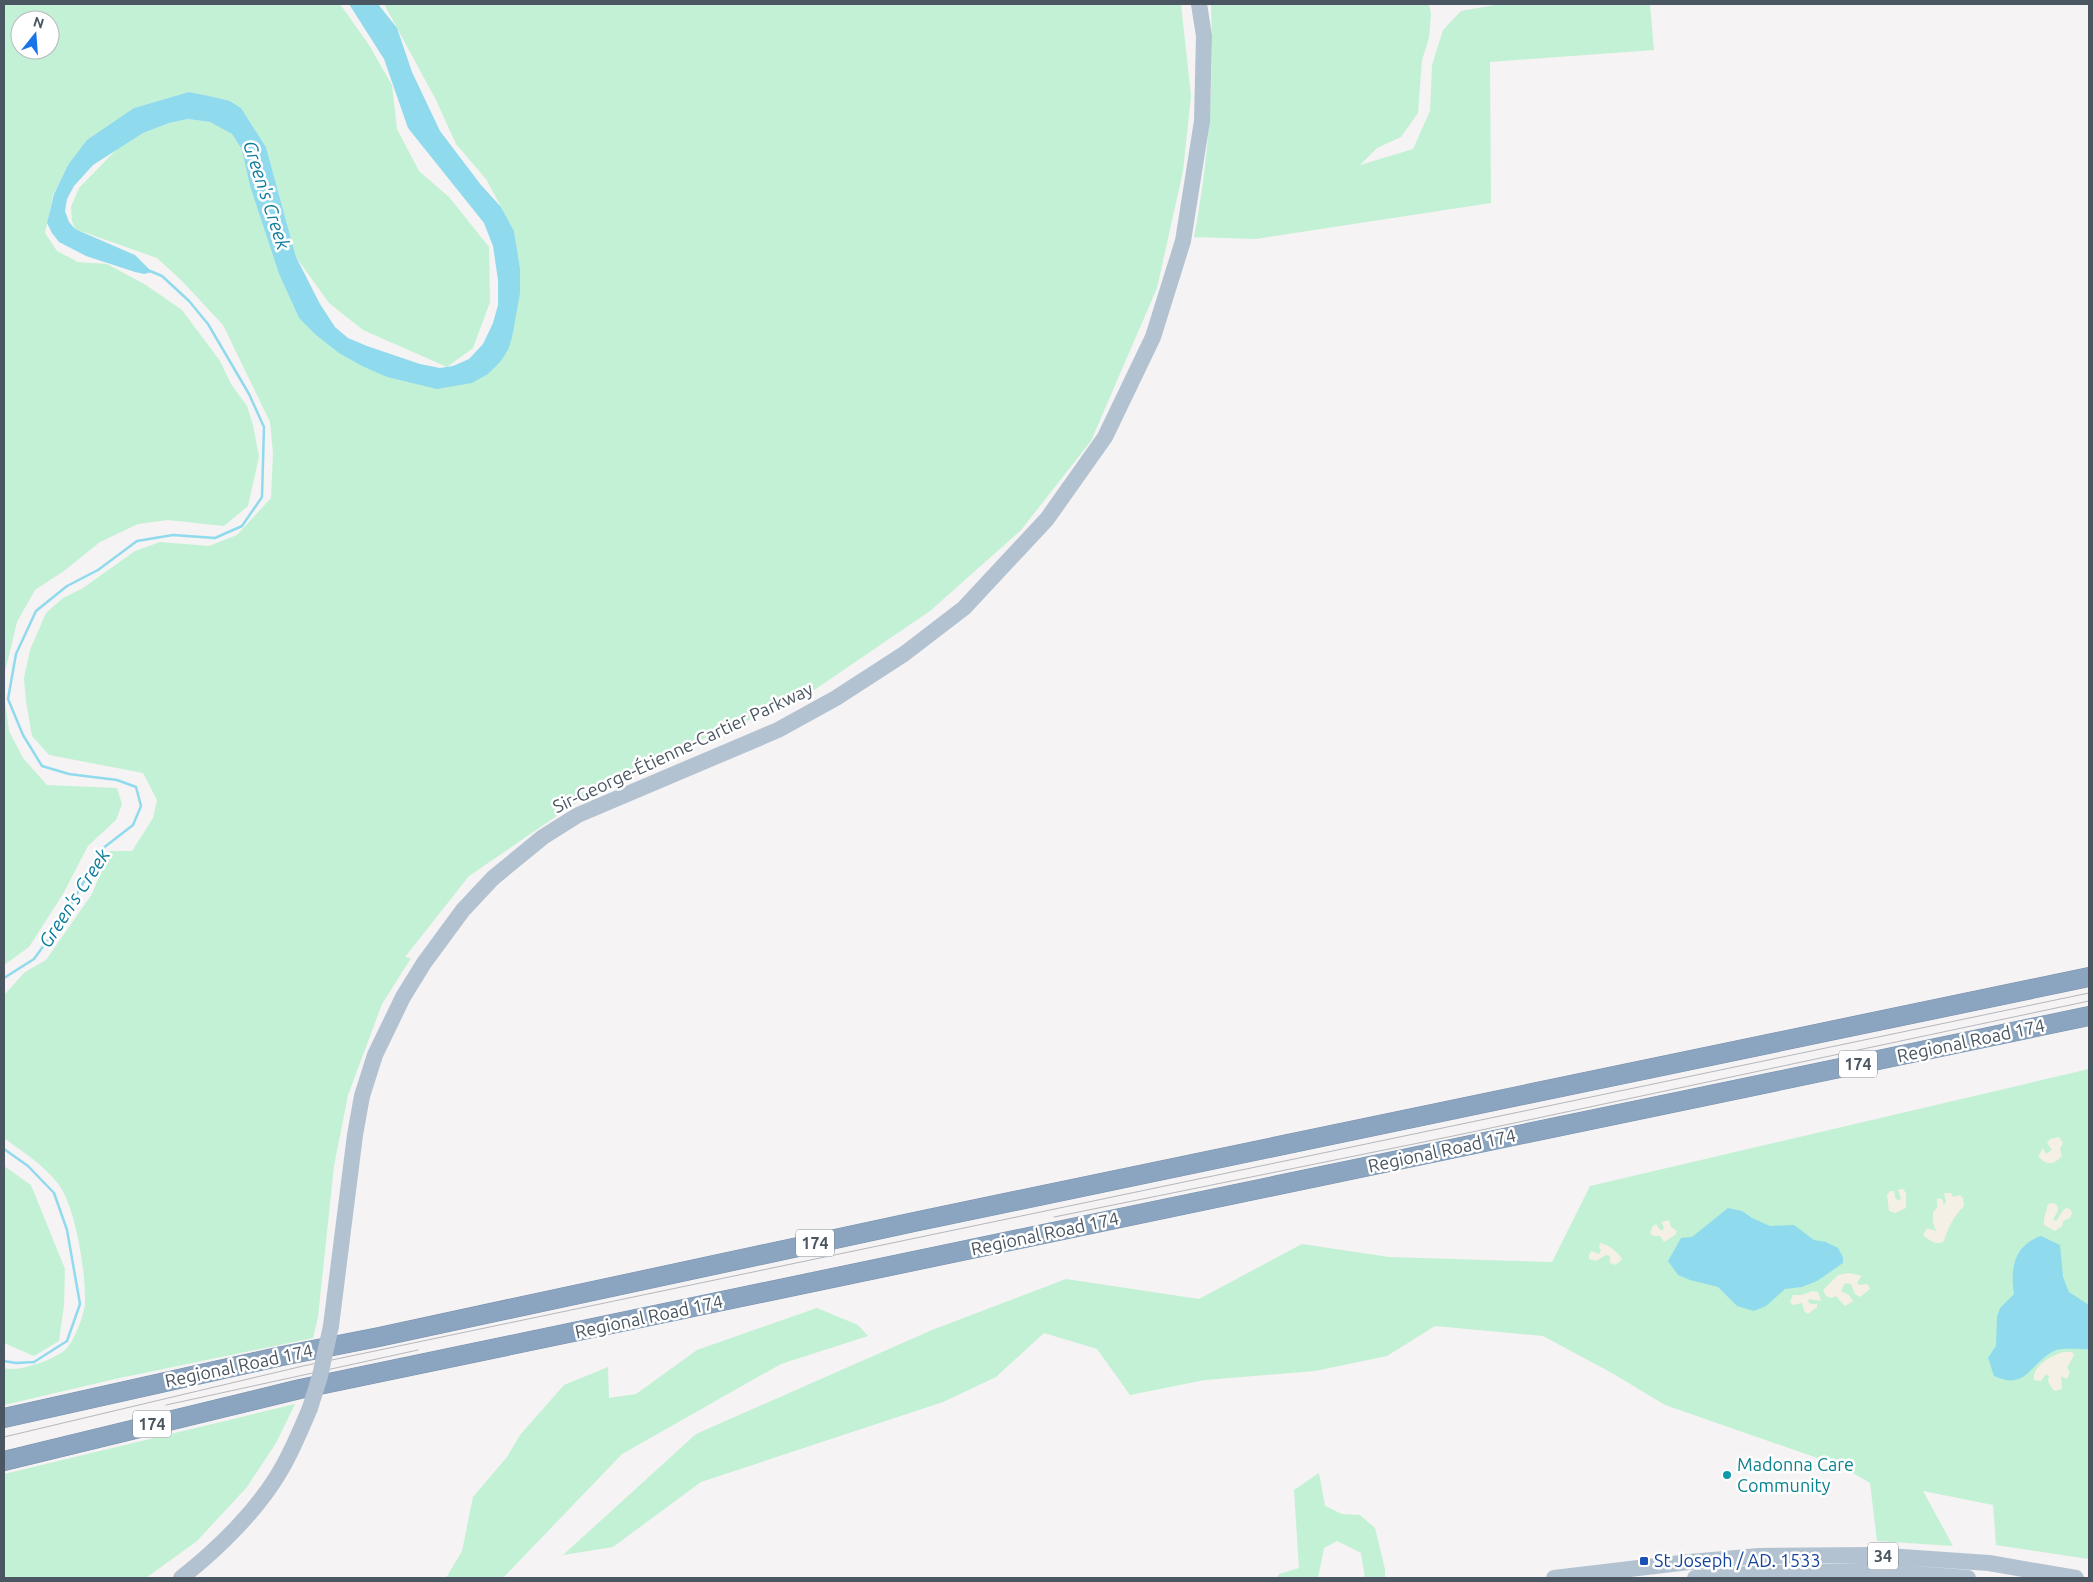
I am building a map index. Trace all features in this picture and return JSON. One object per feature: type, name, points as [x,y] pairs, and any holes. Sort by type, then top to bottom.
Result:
[{"type":"highway","name":"Regional Road 174","points":[[4,1418],[282,1356],[934,1218],[2089,977]]},
{"type":"highway","name":"Regional Road 174","points":[[4,1461],[300,1389],[2089,1016]]},
{"type":"main road","name":"Sir-George-Étienne-Cartier Parkway","points":[[181,1578],[237,1527],[270,1486],[293,1447],[310,1408],[332,1326],[355,1135],[375,1055],[403,997],[424,963],[463,910],[493,878],[543,837],[578,815],[778,730],[836,698],[904,654],[964,608],[1047,519],[1105,437],[1153,337],[1183,241],[1202,121],[1204,36],[1199,4]]},
{"type":"main road","name":"34","points":[[1692,1573],[1765,1556],[1873,1555],[1989,1563],[2076,1578]]},
{"type":"main road","name":"34","points":[[1554,1578],[1692,1573],[1874,1571],[1968,1578]]},
{"type":"green space","points":[[4,4],[340,4],[369,45],[392,85],[397,129],[419,171],[449,197],[489,247],[490,302],[473,348],[447,367],[363,330],[329,303],[296,257],[266,147],[241,108],[230,101],[189,92],[134,108],[68,165],[53,195],[45,233],[57,251],[78,262],[107,264],[146,285],[182,310],[220,361],[231,384],[247,406],[253,425],[259,457],[248,506],[224,526],[168,520],[138,524],[100,542],[64,571],[35,590],[17,622],[4,676]]},
{"type":"green space","points":[[384,4],[1181,4],[1191,96],[1183,171],[1157,288],[1091,441],[1021,530],[930,611],[804,697],[615,776],[469,876],[405,957],[411,958],[382,1004],[348,1095],[334,1166],[318,1317],[313,1338],[115,1379],[4,1405],[4,1368],[17,1369],[37,1364],[53,1358],[64,1351],[76,1333],[83,1313],[85,1290],[79,1242],[65,1196],[59,1185],[47,1171],[4,1138],[4,995],[25,972],[46,960],[92,894],[110,851],[132,851],[153,818],[157,800],[143,773],[49,755],[32,736],[24,678],[30,650],[46,613],[63,598],[83,588],[135,551],[160,542],[209,546],[237,535],[271,498],[273,453],[270,422],[223,325],[182,281],[157,258],[75,229],[72,221],[71,207],[79,188],[119,147],[143,133],[169,123],[188,119],[210,122],[232,134],[243,152],[250,186],[279,274],[299,318],[387,377],[501,361],[512,338],[520,268],[514,231],[486,179],[456,144],[436,100]]},
{"type":"green space","points":[[1211,4],[1429,4],[1431,14],[1429,38],[1422,60],[1418,113],[1401,137],[1377,148],[1360,165],[1413,149],[1430,111],[1432,65],[1443,30],[1461,11],[1500,4],[1650,4],[1654,50],[1490,62],[1491,203],[1256,239],[1194,237],[1207,150],[1212,62]]},
{"type":"green space","points":[[4,693],[9,731],[23,758],[47,785],[117,788],[122,804],[116,820],[88,846],[63,894],[29,947],[4,965]]},
{"type":"green space","points":[[2089,1069],[2089,1559],[1996,1545],[1993,1505],[1923,1491],[1953,1546],[1877,1541],[1870,1483],[1843,1467],[1665,1405],[1612,1373],[1543,1336],[1435,1326],[1387,1356],[1315,1371],[1205,1380],[1130,1395],[1097,1349],[1044,1333],[996,1377],[943,1402],[701,1482],[613,1547],[563,1555],[696,1434],[932,1330],[1066,1279],[1199,1299],[1302,1244],[1389,1257],[1552,1262],[1590,1186]]},
{"type":"green space","points":[[4,1166],[31,1185],[65,1269],[64,1305],[59,1341],[34,1356],[4,1343]]},
{"type":"green space","points":[[817,1308],[858,1325],[868,1336],[781,1364],[622,1454],[503,1578],[446,1578],[462,1551],[473,1497],[507,1457],[520,1435],[564,1385],[608,1367],[609,1398],[636,1394],[697,1350]]},
{"type":"green space","points":[[295,1404],[276,1443],[247,1487],[197,1541],[146,1578],[4,1578],[4,1474]]},
{"type":"green space","points":[[1319,1473],[1325,1506],[1342,1514],[1360,1515],[1375,1528],[1385,1569],[1385,1578],[1365,1578],[1361,1553],[1337,1541],[1324,1548],[1318,1578],[1277,1578],[1279,1574],[1299,1568],[1294,1490]]},
{"type":"sand","points":[[2059,1137],[2063,1143],[2060,1149],[2062,1156],[2053,1163],[2047,1163],[2038,1156],[2043,1148],[2046,1154],[2052,1150],[2047,1143],[2050,1139]]},
{"type":"sand","points":[[1903,1189],[1906,1193],[1906,1208],[1895,1213],[1889,1211],[1887,1195],[1890,1191],[1894,1191],[1895,1198],[1899,1201],[1901,1198],[1898,1190]]},
{"type":"sand","points":[[1944,1193],[1951,1193],[1953,1197],[1960,1195],[1963,1198],[1964,1206],[1952,1222],[1944,1241],[1935,1243],[1923,1235],[1927,1228],[1936,1231],[1933,1222],[1933,1212],[1937,1208],[1937,1198],[1942,1199],[1944,1205],[1946,1201]]},
{"type":"sand","points":[[2053,1203],[2057,1205],[2058,1210],[2053,1220],[2056,1221],[2066,1208],[2070,1209],[2072,1213],[2070,1218],[2063,1221],[2062,1226],[2055,1231],[2044,1225],[2048,1204]]},
{"type":"sand","points":[[1669,1220],[1671,1227],[1677,1231],[1675,1235],[1664,1242],[1660,1236],[1653,1236],[1650,1233],[1656,1224],[1660,1230],[1663,1230],[1664,1227],[1661,1222]]},
{"type":"sand","points":[[1600,1243],[1609,1247],[1620,1256],[1622,1259],[1616,1265],[1610,1263],[1610,1256],[1606,1255],[1596,1261],[1589,1259],[1589,1254],[1592,1251],[1599,1254],[1601,1250],[1599,1248]]},
{"type":"sand","points":[[1849,1273],[1862,1276],[1857,1282],[1859,1285],[1867,1284],[1870,1288],[1860,1297],[1855,1294],[1851,1284],[1845,1283],[1841,1291],[1849,1295],[1853,1301],[1845,1306],[1836,1296],[1832,1298],[1826,1296],[1823,1290],[1838,1275]]},
{"type":"sand","points":[[1812,1291],[1818,1292],[1821,1301],[1809,1299],[1808,1302],[1817,1304],[1817,1307],[1808,1314],[1804,1311],[1802,1303],[1793,1305],[1790,1302],[1793,1295],[1802,1295]]},
{"type":"sand","points":[[2064,1352],[2072,1352],[2074,1355],[2067,1368],[2070,1372],[2067,1379],[2061,1376],[2062,1389],[2054,1391],[2048,1382],[2049,1376],[2046,1374],[2041,1381],[2034,1380],[2034,1375],[2039,1366],[2049,1358]]},
{"type":"water","points":[[349,4],[378,4],[397,28],[412,72],[440,131],[481,185],[501,207],[514,231],[520,268],[520,293],[512,338],[508,350],[501,361],[488,374],[472,383],[437,389],[387,377],[339,353],[316,335],[299,318],[279,274],[250,186],[242,150],[232,134],[210,122],[188,119],[169,123],[143,133],[93,165],[74,186],[67,199],[65,211],[69,222],[75,229],[135,255],[152,272],[144,274],[135,272],[86,256],[59,242],[47,223],[54,194],[68,165],[87,140],[134,108],[189,92],[230,101],[241,108],[266,147],[296,257],[320,304],[335,327],[348,338],[420,364],[440,368],[453,366],[469,359],[483,344],[493,323],[498,305],[498,280],[493,246],[484,223],[408,128],[384,59]]},
{"type":"water","points":[[1728,1208],[1742,1211],[1770,1226],[1794,1225],[1814,1240],[1826,1242],[1838,1248],[1843,1257],[1843,1263],[1817,1281],[1802,1287],[1785,1289],[1766,1306],[1754,1311],[1737,1306],[1718,1287],[1678,1275],[1668,1261],[1681,1238],[1692,1237]]},
{"type":"water","points":[[2041,1236],[2060,1245],[2063,1277],[2069,1292],[2089,1305],[2089,1349],[2054,1351],[2021,1378],[2005,1380],[1994,1376],[1988,1358],[1996,1346],[1997,1317],[2000,1308],[2014,1294],[2014,1267],[2020,1251],[2032,1240]]},
{"type":"waterway","name":"Green's Creek","points":[[4,978],[34,959],[63,919],[102,849],[133,825],[141,806],[136,787],[117,780],[69,774],[42,766],[23,735],[8,699],[16,654],[36,611],[67,586],[98,570],[137,541],[173,535],[215,538],[242,526],[262,497],[264,427],[249,394],[208,324],[189,301],[162,276],[150,271]]},
{"type":"waterway","name":"Green's Creek","points":[[4,1149],[28,1166],[54,1193],[67,1230],[80,1304],[67,1341],[34,1362],[16,1363],[4,1361]]},
{"type":"tram line","points":[[4,1437],[303,1366],[2089,993]]},
{"type":"tram line","points":[[1054,1217],[1453,1136],[2089,1001]]},
{"type":"tram line","points":[[166,1405],[418,1350]]},
{"type":"place","name":"Madonna Care Community","points":[[1727,1475]]},
{"type":"place","name":"St Joseph / AD. 1533","points":[[1644,1561]]}]
